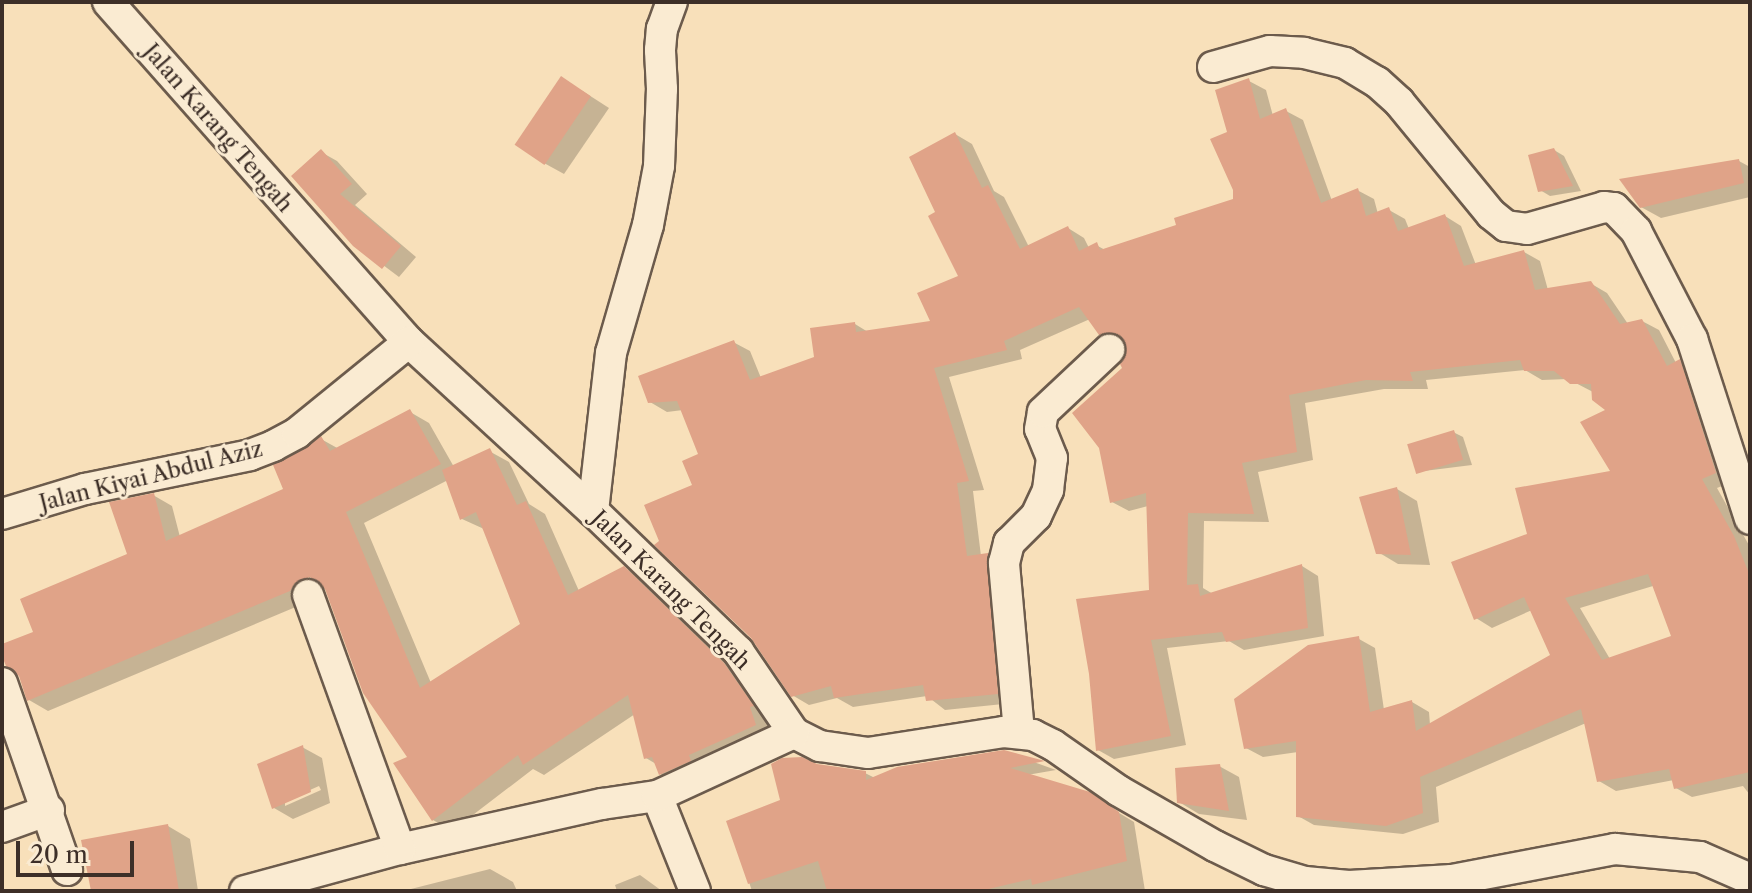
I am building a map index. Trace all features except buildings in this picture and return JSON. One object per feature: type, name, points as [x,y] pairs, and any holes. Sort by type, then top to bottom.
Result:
[{"type":"street","name":"Jalan Karang Tengah","points":[[108,2],[409,342],[593,511],[738,651],[794,733]]},
{"type":"street","points":[[593,511],[611,353],[648,225],[659,166],[660,50],[662,29],[672,2]]},
{"type":"street","points":[[1213,67],[1270,51],[1304,53],[1345,63],[1377,82],[1399,102],[1491,214],[1506,226],[1527,229],[1604,207],[1614,208],[1636,231],[1692,339],[1750,519]]},
{"type":"street","name":"Jalan Kiyai Abdul Aziz","points":[[2,514],[85,489],[250,455],[273,446],[297,433],[409,342]]},
{"type":"street","points":[[1019,732],[1004,563],[1009,543],[1036,516],[1048,490],[1052,458],[1040,429],[1043,412],[1109,350]]},
{"type":"street","points":[[308,595],[400,849]]},
{"type":"street","points":[[2,683],[49,810],[67,870]]},
{"type":"street","points":[[245,891],[400,849],[602,804],[657,796],[794,733],[820,746],[868,753],[1019,732],[1053,745],[1167,820],[1264,870],[1305,882],[1349,886],[1455,885],[1615,849],[1700,857],[1750,879]]},
{"type":"street","points":[[657,796],[695,891]]},
{"type":"street","points":[[2,827],[49,810]]}]
